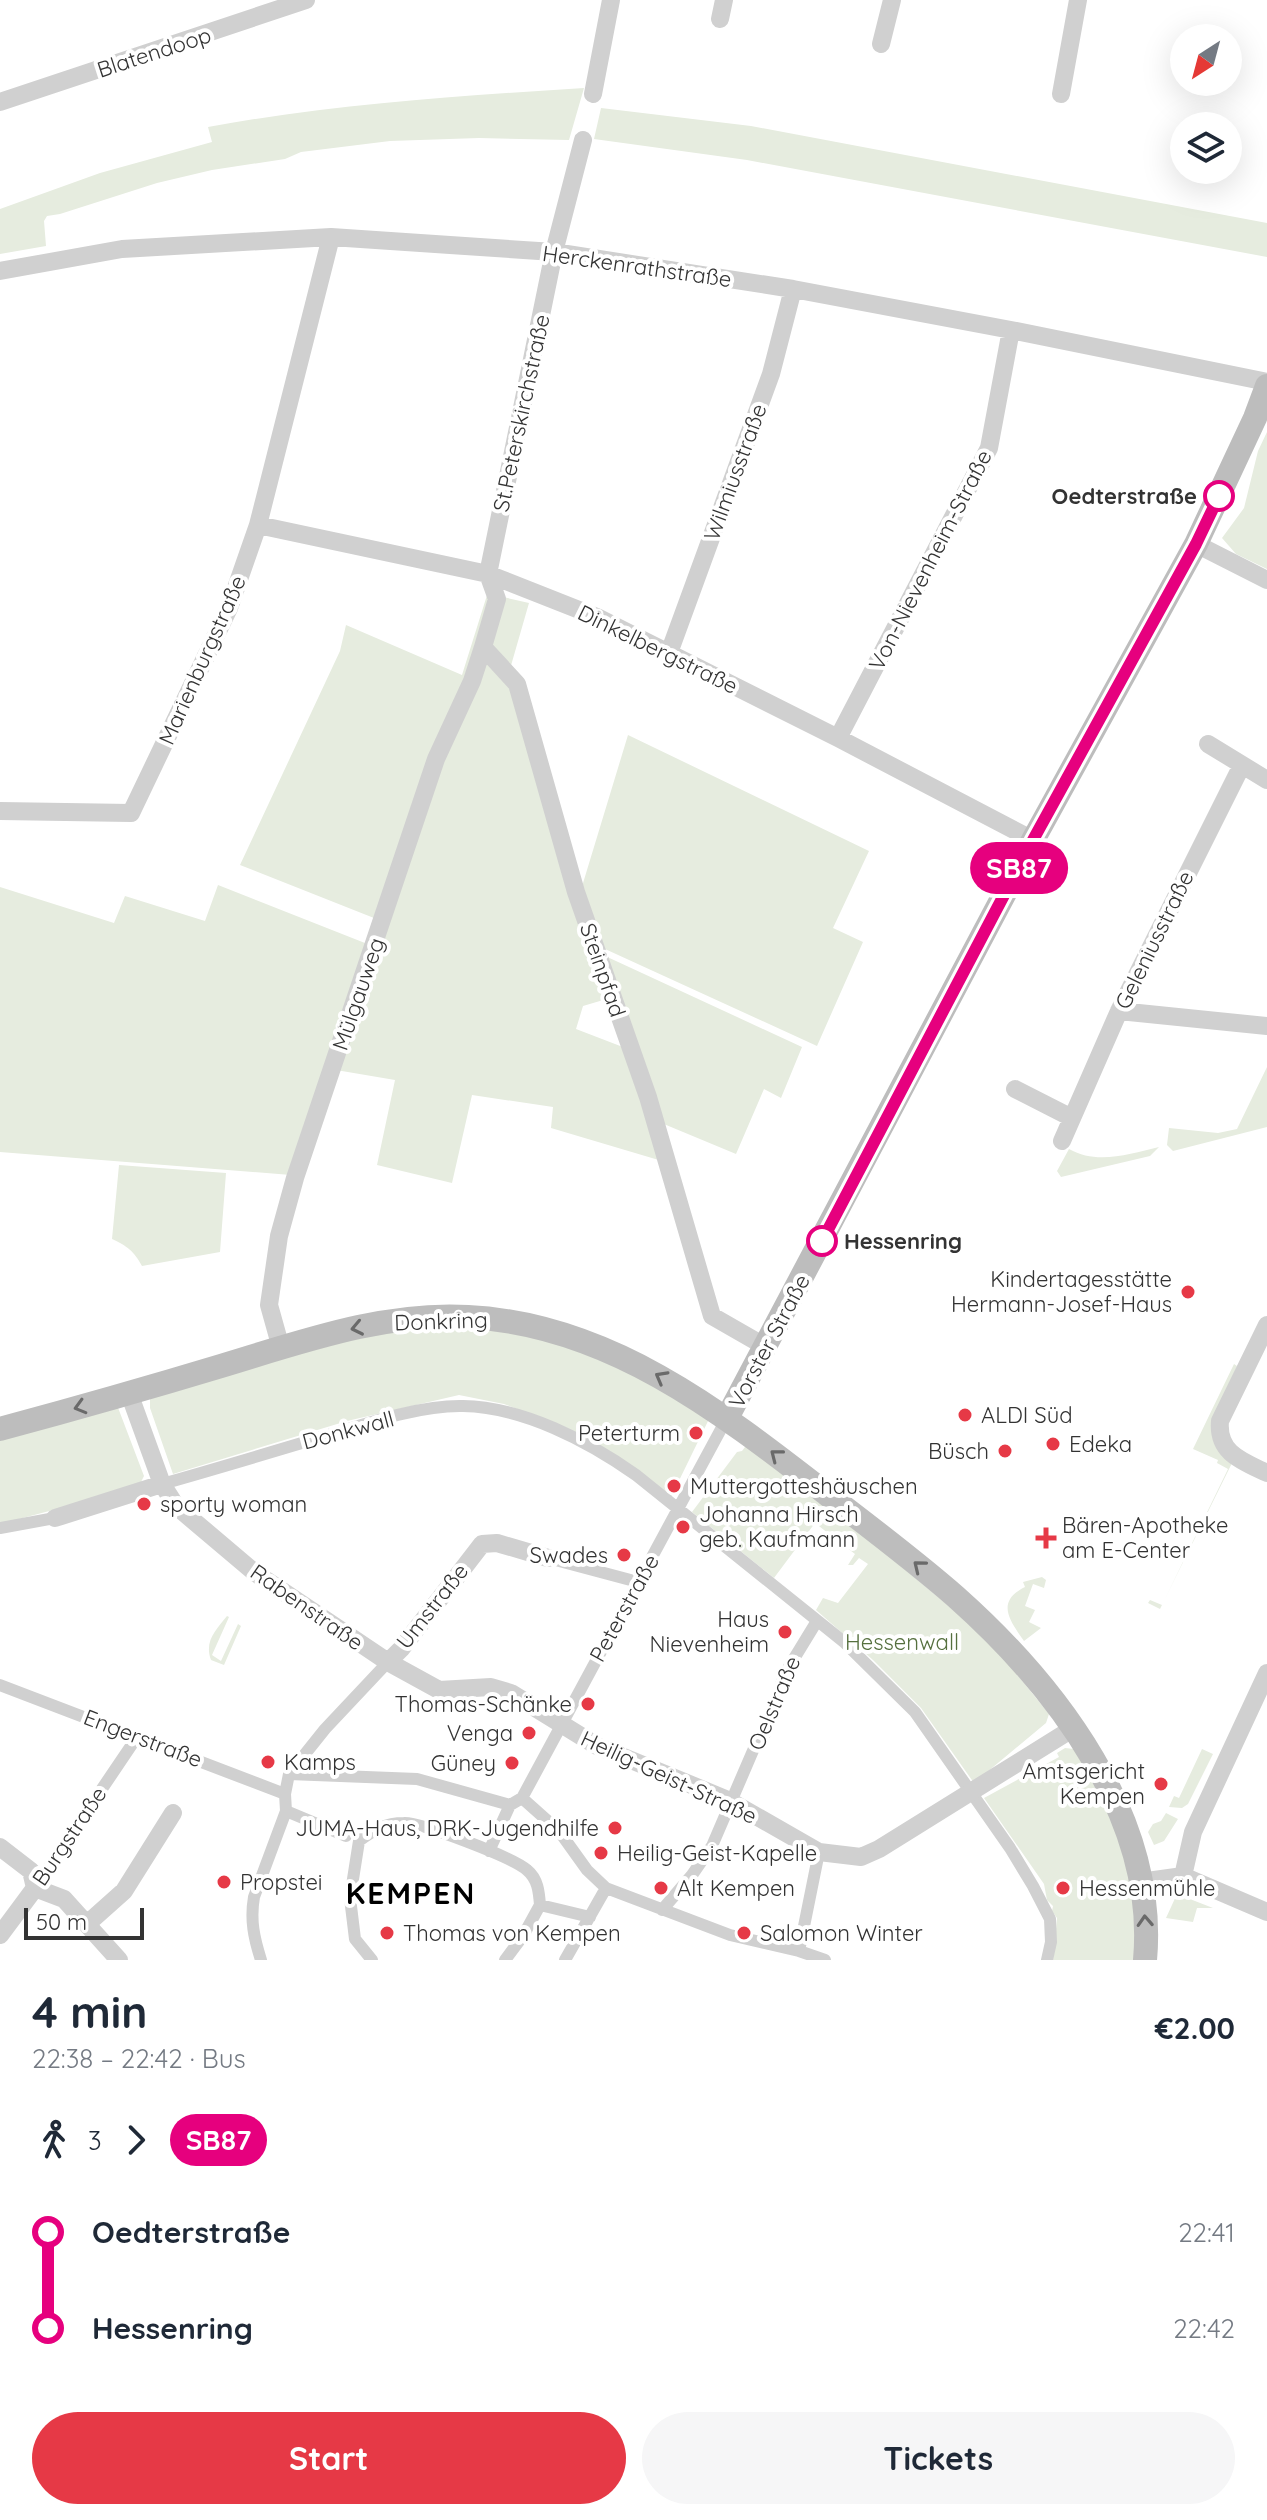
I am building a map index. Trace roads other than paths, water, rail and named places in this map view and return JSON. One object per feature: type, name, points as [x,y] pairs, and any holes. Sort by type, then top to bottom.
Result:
[{"type":"main road","name":"Vorster Straße","points":[[727,1418],[1033,840],[1196,544],[1255,418],[1267,384]]},
{"type":"main road","name":"Donkring","points":[[0,1429],[364,1326],[417,1318],[465,1316],[547,1329],[611,1352],[677,1386],[727,1418],[955,1597],[1028,1671],[1072,1729]]},
{"type":"main road","points":[[1072,1729],[1112,1796],[1130,1840],[1146,1924],[1145,1960]]},
{"type":"street","name":"Blatendoop","points":[[0,102],[306,0]]},
{"type":"street","points":[[593,94],[611,0]]},
{"type":"street","points":[[720,19],[724,0]]},
{"type":"street","points":[[881,44],[892,0]]},
{"type":"street","points":[[1061,94],[1078,0]]},
{"type":"street","name":"St.Peterskirchstraße","points":[[488,574],[554,252],[583,140]]},
{"type":"street","name":"Herckenrathstraße","points":[[0,271],[122,249],[331,237],[554,252],[793,289],[1011,330],[1267,384]]},
{"type":"street","name":"Marienburgstraße","points":[[0,811],[131,813],[229,608],[258,525],[331,237]]},
{"type":"street","name":"Wilmiusstraße","points":[[669,653],[771,374],[793,289]]},
{"type":"street","name":"Von-Nievenheim-Straße","points":[[838,738],[989,448],[1011,330]]},
{"type":"street","name":"Dinkelbergstraße","points":[[258,525],[488,574],[597,617],[1033,840]]},
{"type":"street","points":[[1196,544],[1267,580]]},
{"type":"street","points":[[483,647],[497,599],[488,574]]},
{"type":"street","name":"Steinpfad","points":[[483,647],[517,684],[576,892],[648,1097],[712,1316],[766,1347]]},
{"type":"street","name":"Mülgauweg","points":[[281,1348],[269,1305],[279,1236],[295,1178],[436,759],[472,681],[483,647]]},
{"type":"street","points":[[1208,744],[1267,780]]},
{"type":"street","name":"Geleniusstraße","points":[[1062,1141],[1119,1011],[1242,765]]},
{"type":"street","points":[[1119,1011],[1267,1026]]},
{"type":"street","points":[[1015,1089],[1072,1118]]},
{"type":"street","points":[[1267,1325],[1220,1421],[1219,1432],[1220,1440],[1233,1457],[1267,1473]]},
{"type":"street","name":"Rabenstraße","points":[[129,1393],[162,1484],[176,1506],[254,1572],[388,1662],[439,1690],[500,1689],[522,1699],[560,1725]]},
{"type":"street","name":"Donkwall","points":[[0,1528],[55,1518],[366,1424],[464,1405],[519,1416],[578,1440],[620,1464],[679,1509]]},
{"type":"street","name":"Peterstraße","points":[[522,1798],[727,1418]]},
{"type":"street","points":[[679,1509],[869,1664],[907,1703],[1010,1848],[1050,1919],[1051,1942],[1047,1960]]},
{"type":"street","name":"Umstraße","points":[[286,1811],[289,1774],[325,1729],[401,1649],[482,1544],[497,1543],[638,1582]]},
{"type":"street","name":"Oelstraße","points":[[662,1910],[703,1861],[755,1746],[767,1731],[784,1675],[817,1621]]},
{"type":"street","points":[[1183,1876],[1193,1832],[1267,1673]]},
{"type":"street","name":"Engerstraße","points":[[0,1685],[285,1794]]},
{"type":"street","name":"Heilig-Geist-Straße","points":[[560,1725],[597,1746],[732,1802],[819,1852],[861,1857],[902,1836],[1072,1729]]},
{"type":"street","name":"Burgstraße","points":[[0,1935],[137,1737]]},
{"type":"street","points":[[289,1774],[417,1779],[510,1805]]},
{"type":"street","points":[[489,1851],[510,1805],[522,1798],[559,1831],[587,1870],[606,1888],[730,1935],[825,1960]]},
{"type":"street","points":[[261,1960],[255,1941],[254,1897],[286,1811],[354,1839],[379,1826],[408,1820],[525,1868],[534,1877],[540,1905],[505,1960]]},
{"type":"street","points":[[87,1924],[124,1891],[173,1813]]},
{"type":"street","points":[[354,1839],[350,1898],[355,1939],[372,1960]]},
{"type":"street","points":[[0,1847],[31,1871],[35,1888],[64,1899],[119,1960]]},
{"type":"street","points":[[799,1951],[819,1852]]},
{"type":"street","points":[[1140,1882],[1183,1876],[1267,1912]]},
{"type":"street","points":[[565,1960],[606,1888]]},
{"type":"street","points":[[540,1905],[590,1917]]},
{"type":"place","name":"Oedterstraße","points":[[1219,496]]},
{"type":"place","name":"Hessenring","points":[[822,1241]]},
{"type":"place","name":"Kindertagesstätte Hermann-Josef-Haus","points":[[1188,1292]]},
{"type":"place","name":"ALDI Süd","points":[[965,1415]]},
{"type":"place","name":"Peterturm","points":[[696,1433]]},
{"type":"place","name":"Edeka","points":[[1053,1444]]},
{"type":"place","name":"Büsch","points":[[1005,1451]]},
{"type":"place","name":"Muttergotteshäuschen","points":[[674,1486]]},
{"type":"place","name":"sporty woman","points":[[144,1504]]},
{"type":"place","name":"Johanna Hirsch geb. Kaufmann","points":[[683,1527]]},
{"type":"place","name":"Bären-Apotheke am E-Center","points":[[1046,1538]]},
{"type":"place","name":"Swades","points":[[624,1555]]},
{"type":"place","name":"Haus Nievenheim","points":[[785,1632]]},
{"type":"place","name":"Thomas-Schänke","points":[[588,1704]]},
{"type":"place","name":"Venga","points":[[529,1733]]},
{"type":"place","name":"Kamps","points":[[268,1762]]},
{"type":"place","name":"Güney","points":[[512,1763]]},
{"type":"place","name":"Amtsgericht Kempen","points":[[1161,1784]]},
{"type":"place","name":"JUMA-Haus, DRK-Jugendhilfe","points":[[615,1828]]},
{"type":"place","name":"Heilig-Geist-Kapelle","points":[[601,1853]]},
{"type":"place","name":"Propstei","points":[[224,1882]]},
{"type":"place","name":"Alt Kempen","points":[[661,1888]]},
{"type":"place","name":"Hessenmühle","points":[[1063,1888]]},
{"type":"place","name":"Thomas von Kempen","points":[[387,1933]]},
{"type":"place","name":"Salomon Winter","points":[[744,1933]]},
{"type":"district","name":"KEMPEN","points":[[411,1893]]},
{"type":"park label","name":"Hessenwall","points":[[902,1642]]}]
